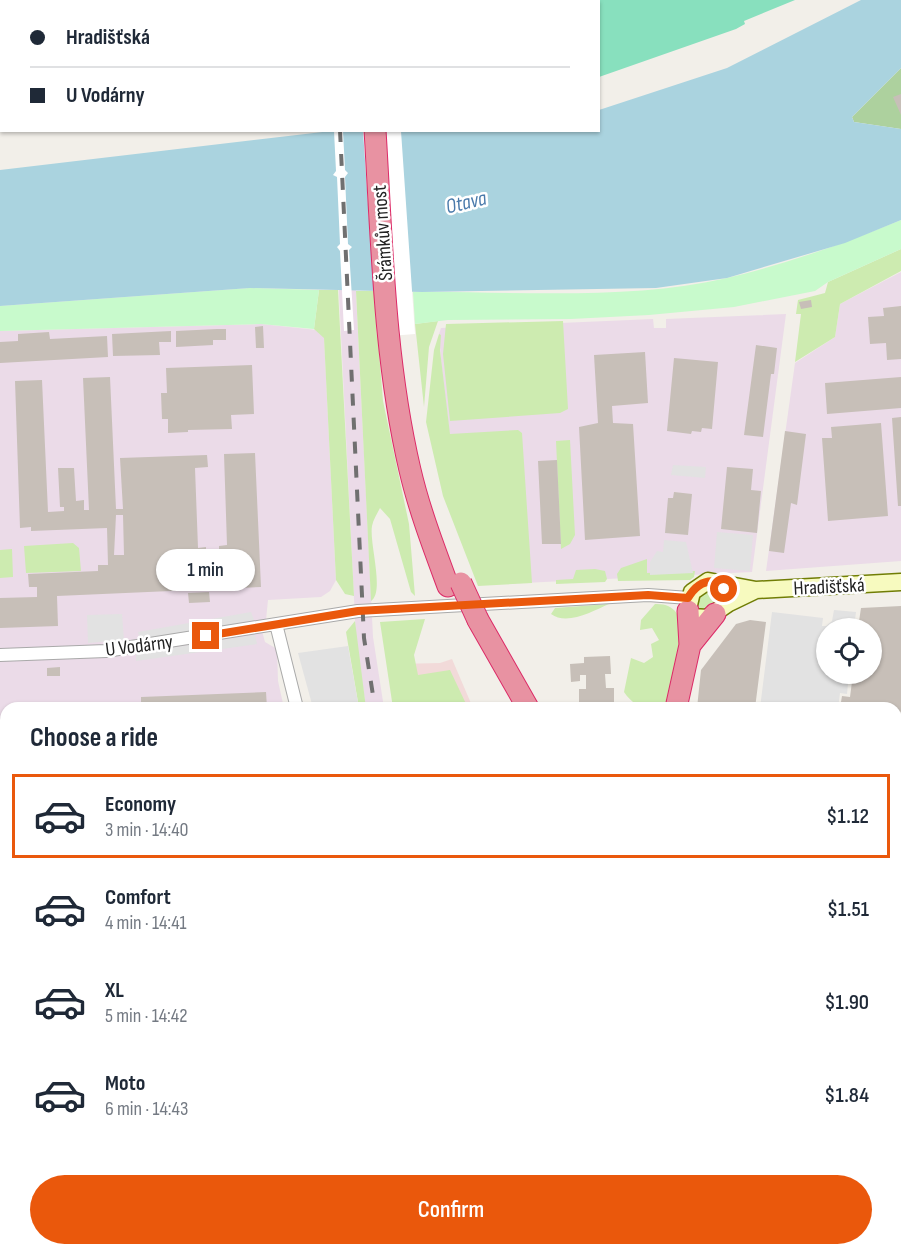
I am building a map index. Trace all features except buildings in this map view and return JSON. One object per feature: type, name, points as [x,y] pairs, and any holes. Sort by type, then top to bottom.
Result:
[{"type":"highway","name":"Šrámkův most","points":[[375,132],[396,335]]},
{"type":"highway","name":"Šrámkův most","points":[[389,132],[396,335]]},
{"type":"highway","points":[[396,335],[410,471],[427,529],[471,621],[482,658],[508,702]]},
{"type":"highway","points":[[677,702],[690,645],[688,604]]},
{"type":"highway","points":[[690,645],[717,611]]},
{"type":"highway","points":[[471,621],[524,702]]},
{"type":"street","name":"Hradišťská","points":[[688,604],[702,583],[711,581],[756,590],[901,582]]},
{"type":"street","points":[[296,702],[276,624],[358,611],[654,594],[688,604],[700,619],[717,611],[725,594],[721,584]]},
{"type":"street","name":"Hradišťská","points":[[717,611],[756,590]]},
{"type":"street","name":"U Vodárny","points":[[0,655],[105,651],[276,624]]},
{"type":"shaded area","points":[[331,132],[348,132],[373,637],[383,702],[365,702],[356,639]]},
{"type":"shaded area","points":[[901,272],[901,561],[766,571],[795,363],[835,337],[840,304]]},
{"type":"shaded area","points":[[786,314],[752,572],[481,585],[453,465],[441,360],[439,334],[441,328],[653,319],[654,328],[666,328],[666,319]]},
{"type":"shaded area","points":[[261,324],[317,330],[324,337],[336,580],[330,591],[321,597],[268,600],[266,620],[259,620],[265,642],[277,649],[278,681],[283,702],[0,702],[0,331]]},
{"type":"shaded area","points":[[673,465],[706,467],[705,478],[671,475]]},
{"type":"shaded area","points":[[717,532],[753,535],[750,571],[714,568]]},
{"type":"shaded area","points":[[664,540],[686,542],[693,573],[650,575],[650,562],[657,551],[663,552]]},
{"type":"shaded area","points":[[834,610],[856,612],[855,618],[833,618]]},
{"type":"shaded area","points":[[251,612],[254,620],[208,630],[140,639],[138,632]]},
{"type":"shaded area","points":[[772,612],[823,618],[816,618],[816,684],[848,684],[847,694],[840,693],[839,702],[761,702]]},
{"type":"shaded area","points":[[122,614],[124,640],[88,643],[87,615]]},
{"type":"shaded area","points":[[255,635],[257,644],[136,661],[136,653]]},
{"type":"shaded area","points":[[348,646],[358,702],[311,702],[298,653]]},
{"type":"shaded area","points":[[452,659],[470,702],[402,702],[397,664],[440,663]]},
{"type":"green space","points":[[600,0],[795,0],[744,21],[745,24],[600,77]]},
{"type":"green space","points":[[901,68],[901,129],[854,122],[852,117]]},
{"type":"green space","points":[[901,220],[901,249],[828,282],[815,291],[734,307],[649,315],[571,319],[448,320],[415,324],[413,292],[611,292],[689,285],[727,278],[794,260]]},
{"type":"green space","points":[[901,249],[901,271],[840,304],[835,337],[795,362],[801,314],[796,314],[798,300],[825,293],[828,282]]},
{"type":"green space","points":[[250,288],[319,290],[314,329],[261,324],[0,331],[0,306]]},
{"type":"green space","points":[[319,290],[338,290],[354,596],[345,594],[336,580],[324,338],[314,329]]},
{"type":"green space","points":[[356,291],[374,291],[383,401],[409,524],[415,596],[411,592],[390,519],[380,508],[372,526],[377,588],[371,601]]},
{"type":"green space","points":[[438,321],[429,347],[424,407],[415,324]]},
{"type":"green space","points":[[563,321],[568,409],[560,413],[450,421],[443,354],[446,324]]},
{"type":"green space","points":[[439,334],[441,335],[440,350],[450,434],[518,430],[522,433],[532,583],[478,586],[443,496],[426,422],[434,350]]},
{"type":"green space","points":[[570,440],[575,535],[570,544],[561,549],[556,441]]},
{"type":"green space","points":[[73,543],[79,548],[81,571],[26,573],[24,546]]},
{"type":"green space","points":[[12,549],[13,577],[0,578],[0,550]]},
{"type":"green space","points":[[647,559],[647,573],[695,571],[694,577],[690,580],[618,581],[617,574],[621,568]]},
{"type":"green space","points":[[576,570],[605,571],[607,579],[605,582],[556,584],[556,580],[573,579]]},
{"type":"green space","points":[[706,589],[717,593],[718,602],[711,610],[696,609],[694,601]]},
{"type":"green space","points":[[609,604],[572,618],[557,617],[551,614],[555,608]]},
{"type":"green space","points":[[655,604],[670,607],[678,615],[681,644],[666,702],[633,702],[624,692],[631,658],[644,663],[653,657],[651,644],[659,640],[652,628],[640,630],[641,620]]},
{"type":"green space","points":[[425,619],[414,655],[418,675],[450,670],[465,702],[392,702],[380,622]]},
{"type":"green space","points":[[355,621],[365,702],[358,702],[346,632]]},
{"type":"water","name":"Otava","points":[[861,0],[901,0],[901,68],[852,117],[854,122],[901,129],[901,220],[845,243],[727,278],[656,288],[422,292],[250,288],[0,306],[0,170],[323,132],[600,132],[600,110],[727,68]]},
{"type":"pier","points":[[334,132],[343,132],[345,170],[348,173],[345,177],[348,244],[352,247],[349,250],[354,330],[344,331],[340,251],[337,247],[340,244],[337,177],[333,175],[336,171]]},
{"type":"pier","points":[[363,132],[401,132],[415,334],[377,337]]},
{"type":"railway","points":[[340,132],[364,638],[374,702]]},
{"type":"route","points":[[206,636],[309,617],[358,611],[648,595],[673,595],[688,598],[697,586],[708,581],[718,582],[724,589]]}]
